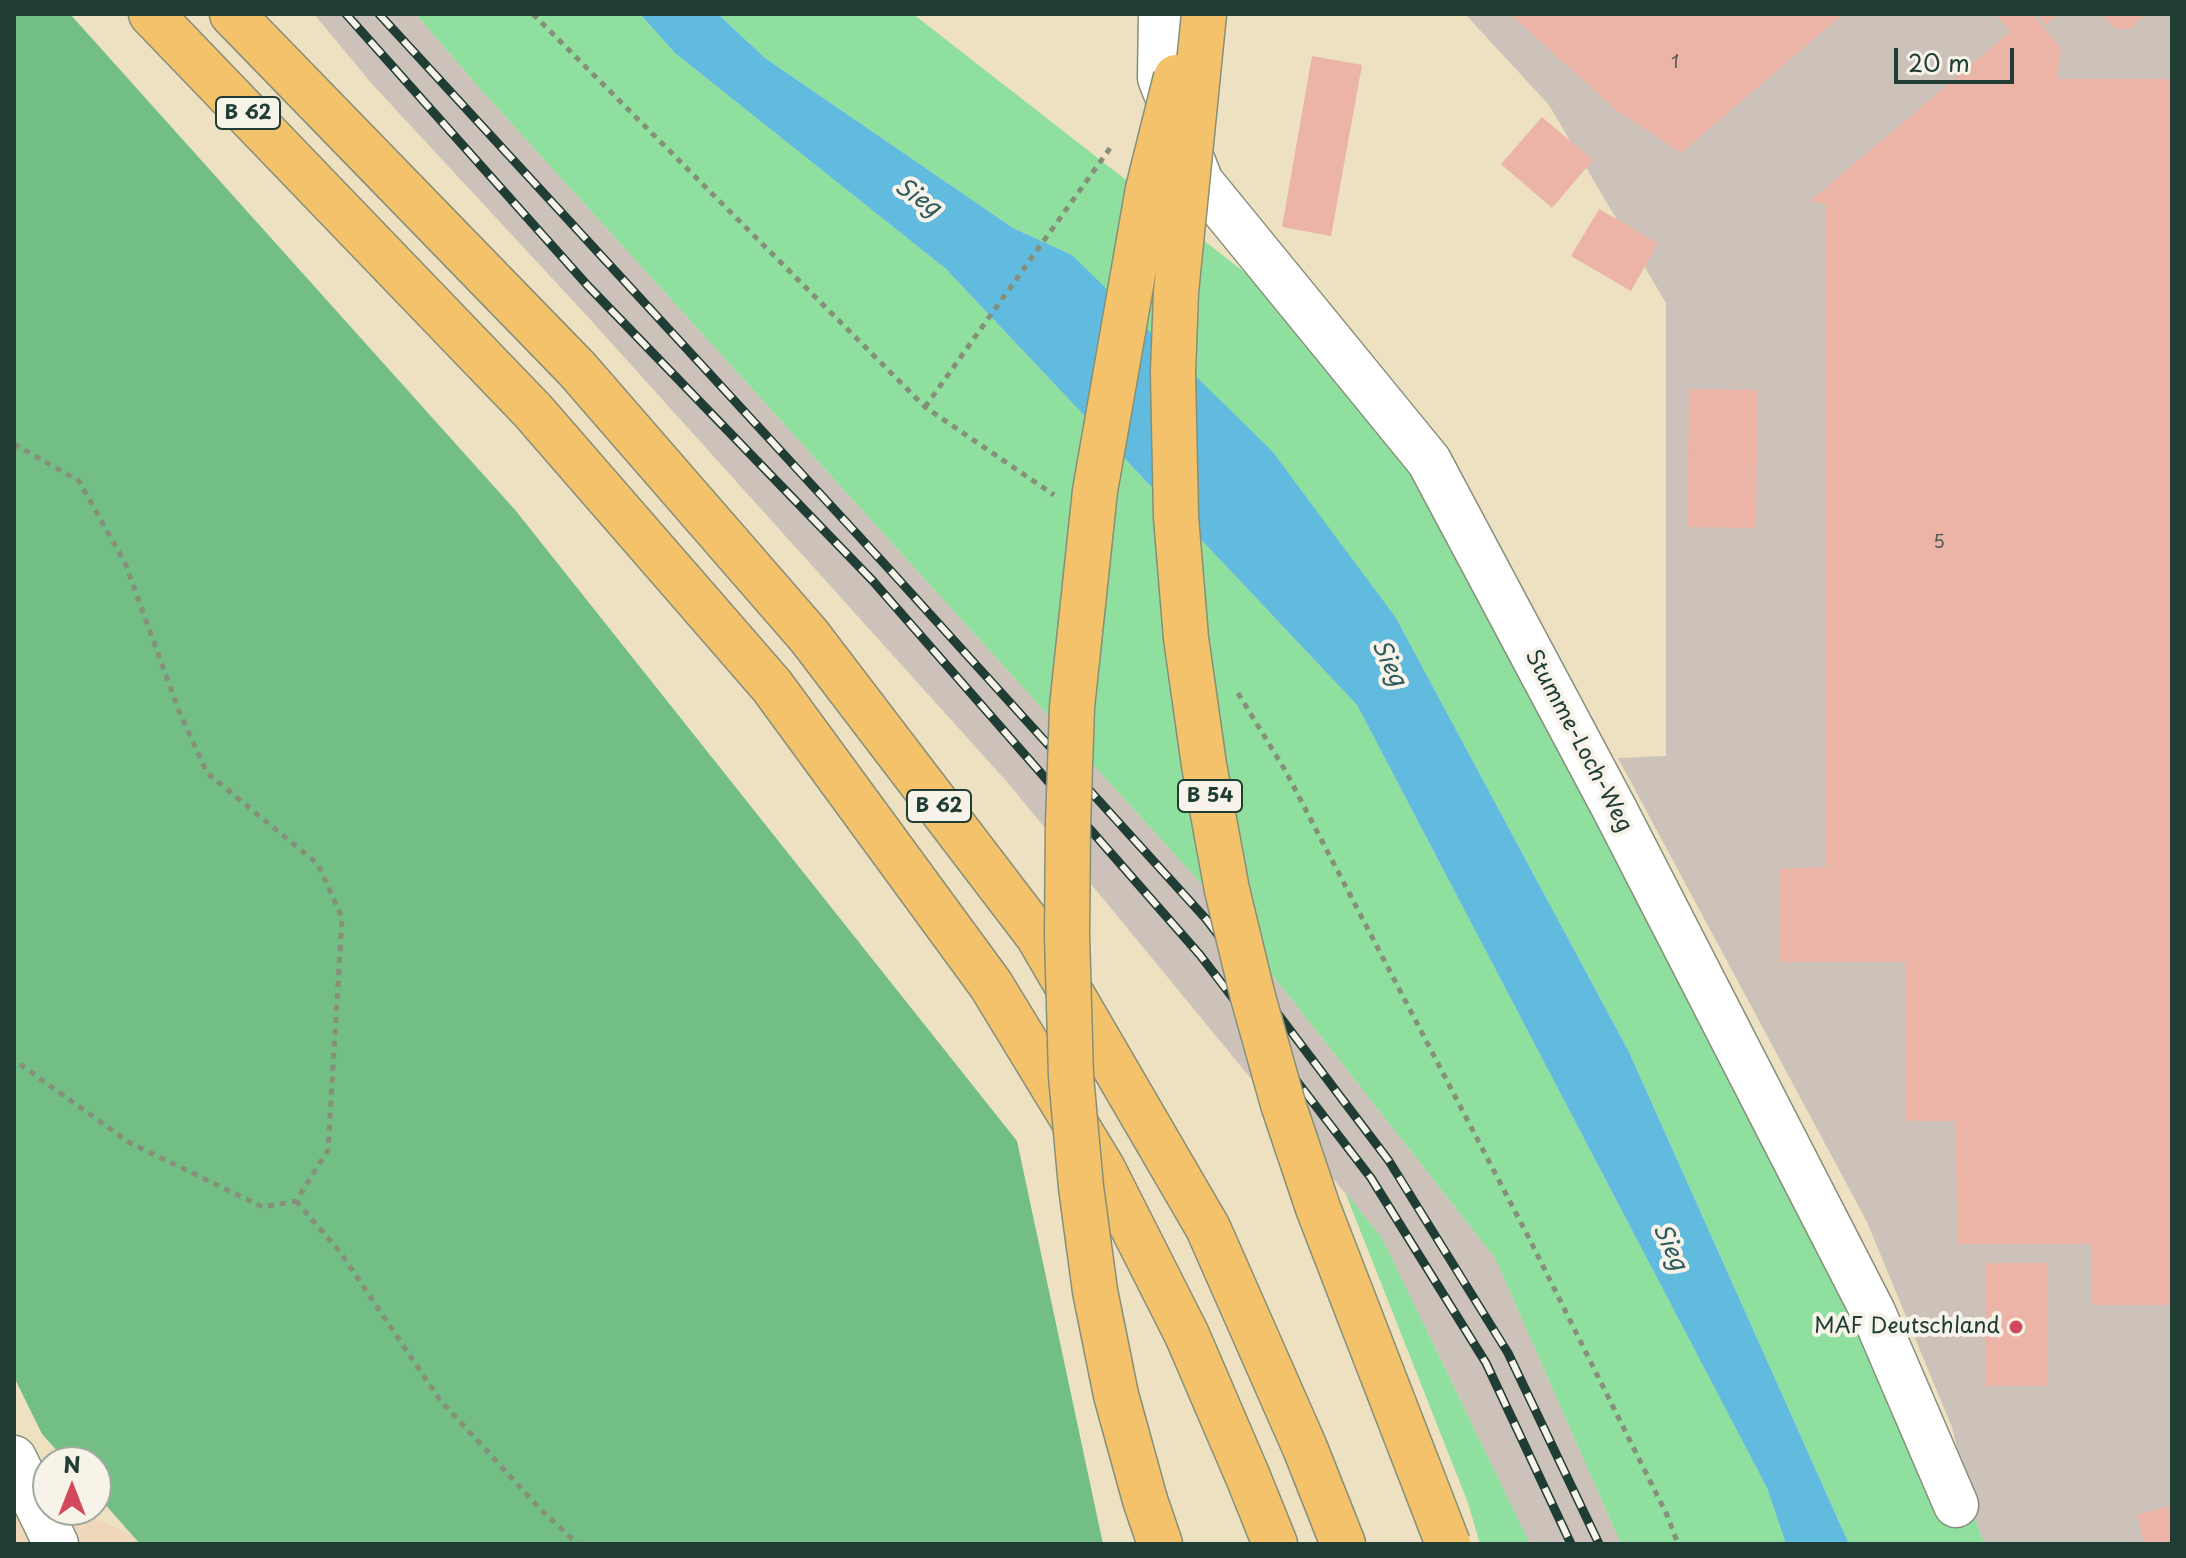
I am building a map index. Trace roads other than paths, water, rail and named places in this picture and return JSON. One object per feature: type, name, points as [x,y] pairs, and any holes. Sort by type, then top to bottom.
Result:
[{"type":"highway","name":"B 62","points":[[151,14],[533,411],[772,686],[991,985],[1110,1182],[1187,1335],[1275,1544]]},
{"type":"highway","name":"B 62","points":[[232,14],[577,369],[809,636],[1038,936],[1208,1228],[1305,1448],[1343,1544]]},
{"type":"highway","points":[[1160,1544],[1116,1395],[1095,1291],[1081,1187],[1071,1076],[1067,935],[1069,795],[1072,707],[1095,491],[1148,189],[1172,87],[1198,14]]},
{"type":"highway","name":"B 54","points":[[1204,14],[1176,292],[1173,373],[1178,547],[1186,638],[1204,765],[1227,890],[1283,1104],[1356,1308],[1448,1544]]},
{"type":"street","name":"Stumme-Loch-Weg","points":[[1161,14],[1160,78],[1201,182],[1429,461],[1615,810],[1873,1312],[1956,1505]]},
{"type":"street","points":[[14,1458],[56,1544]]},
{"type":"water","name":"Sieg","points":[[640,14],[718,14],[765,58],[1013,228],[1072,255],[1272,451],[1396,618],[1629,1052],[1849,1544],[1786,1544],[1767,1488],[1357,705],[946,269],[675,53]]},
{"type":"railway","points":[[346,14],[588,286],[872,580],[1200,955],[1371,1178],[1486,1363],[1571,1544]]},
{"type":"railway","points":[[379,14],[1206,919],[1389,1161],[1508,1353],[1599,1544]]},
{"type":"place","name":"MAF Deutschland","points":[[2016,1327]]}]
